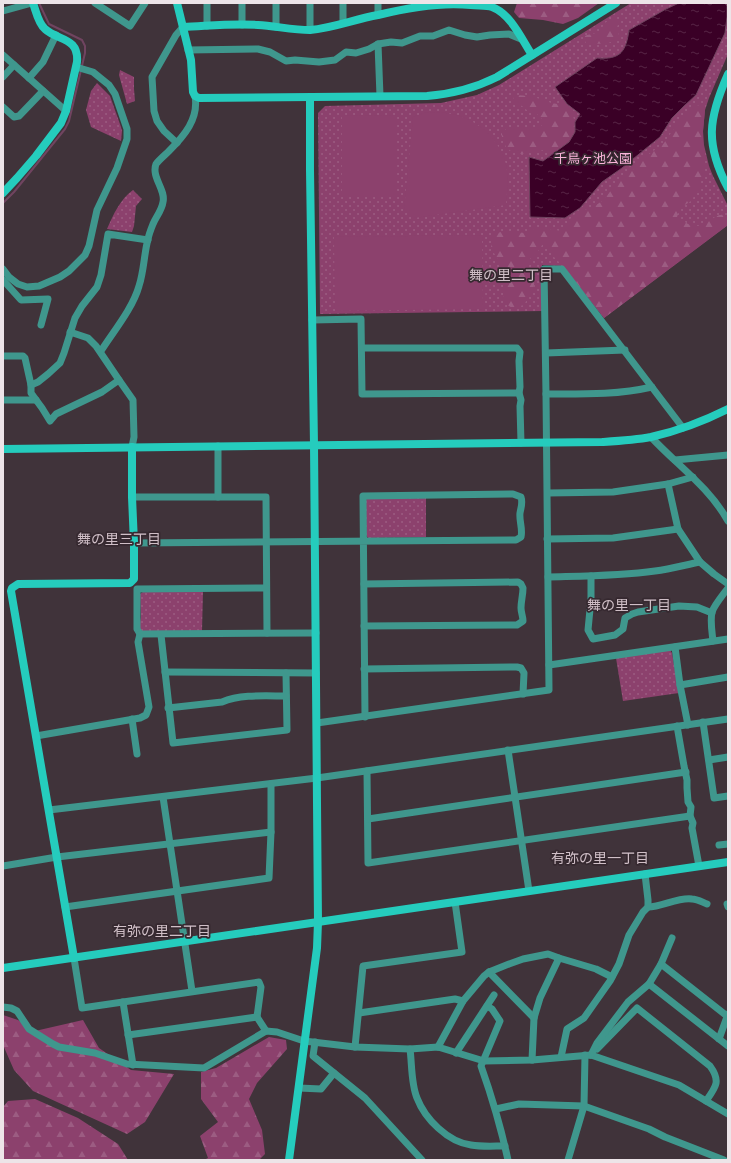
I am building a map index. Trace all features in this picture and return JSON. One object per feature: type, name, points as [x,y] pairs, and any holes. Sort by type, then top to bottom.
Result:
[{"type":"street","points":[[3,11],[33,3],[41,24],[45,29],[71,43],[78,55],[66,111],[61,123],[51,138],[3,193]]},
{"type":"street","points":[[95,3],[130,26],[145,3]]},
{"type":"street","points":[[101,351],[134,302],[140,286],[148,240],[164,201],[155,169],[157,164],[177,143],[195,115],[196,105],[193,92],[191,60],[177,3]]},
{"type":"street","points":[[207,3],[207,26]]},
{"type":"street","points":[[242,3],[242,24]]},
{"type":"street","points":[[276,3],[276,26]]},
{"type":"street","points":[[310,3],[310,30]]},
{"type":"street","points":[[343,3],[343,23]]},
{"type":"street","points":[[378,3],[378,14]]},
{"type":"street","points":[[195,96],[199,98],[444,95],[483,84],[497,77],[616,3]]},
{"type":"street","points":[[182,27],[242,24],[310,30],[328,27],[412,6],[464,4],[491,7],[505,15],[532,55]]},
{"type":"street","points":[[177,143],[157,122],[154,111],[152,77],[182,27]]},
{"type":"street","points":[[188,50],[258,48],[270,52],[286,61],[296,60],[319,62],[335,60],[346,52],[356,53],[369,49],[378,44],[391,42],[402,43],[420,36],[433,36],[449,30],[478,37],[508,34],[521,39]]},
{"type":"street","points":[[29,78],[43,62],[56,35]]},
{"type":"street","points":[[378,44],[380,96]]},
{"type":"street","points":[[3,54],[66,111]]},
{"type":"street","points":[[3,77],[14,65]]},
{"type":"street","points":[[3,269],[9,277],[18,284],[27,287],[39,286],[60,277],[69,271],[85,255],[89,246],[97,210],[117,168],[126,139],[127,129],[115,94],[109,85],[92,72],[76,67]]},
{"type":"street","points":[[728,74],[714,110],[712,125],[714,156],[728,188]]},
{"type":"street","points":[[3,106],[14,117],[19,116],[43,91]]},
{"type":"street","points":[[289,1160],[317,948],[318,922],[310,97]]},
{"type":"street","points":[[30,385],[38,382],[60,363],[75,318],[82,306],[97,287],[101,275],[108,234],[148,240]]},
{"type":"street","points":[[317,723],[549,690],[547,539],[548,493],[544,268],[562,269],[683,428]]},
{"type":"street","points":[[3,280],[21,300],[48,299],[41,325]]},
{"type":"street","points":[[312,320],[361,319],[362,394],[519,393]]},
{"type":"street","points":[[70,332],[88,338],[101,351],[133,400],[134,437],[132,447],[132,498],[134,579],[130,583],[18,584],[12,588],[11,594],[82,1008],[259,982],[261,987],[257,1017],[266,1031]]},
{"type":"street","points":[[362,348],[514,347],[519,349],[521,443]]},
{"type":"street","points":[[546,353],[624,350]]},
{"type":"street","points":[[3,356],[23,356],[26,362],[31,393],[50,421],[56,414],[102,392],[120,380]]},
{"type":"street","points":[[546,394],[603,394],[652,387]]},
{"type":"street","points":[[3,400],[36,400]]},
{"type":"street","points":[[3,449],[602,442],[651,437],[683,428],[728,409]]},
{"type":"street","points":[[651,437],[710,494],[728,521]]},
{"type":"street","points":[[218,446],[218,497]]},
{"type":"street","points":[[675,460],[728,455]]},
{"type":"street","points":[[548,493],[613,492],[668,484],[693,477]]},
{"type":"street","points":[[668,484],[678,529],[700,562],[728,584]]},
{"type":"street","points":[[134,543],[363,541],[518,539],[521,537],[522,533],[520,526],[521,497],[513,494],[363,496],[363,541],[364,584],[364,669],[365,717]]},
{"type":"street","points":[[132,498],[266,497],[267,633]]},
{"type":"street","points":[[547,539],[613,538],[678,529]]},
{"type":"street","points":[[548,576],[591,576],[656,571],[700,562]]},
{"type":"street","points":[[591,576],[591,599],[588,630],[593,639],[615,635],[623,629],[625,618],[638,612],[679,606],[697,607],[712,613]]},
{"type":"street","points":[[364,584],[518,582],[523,588],[521,611],[523,621],[518,625],[364,626]]},
{"type":"street","points":[[36,736],[140,718],[146,715],[149,707],[138,642],[140,634],[137,629],[137,589],[266,588]]},
{"type":"street","points":[[713,641],[711,626],[712,613],[728,588]]},
{"type":"street","points":[[140,634],[316,633]]},
{"type":"street","points":[[161,635],[173,743],[287,730],[286,673]]},
{"type":"street","points":[[549,665],[728,639]]},
{"type":"street","points":[[675,647],[680,686],[688,725]]},
{"type":"street","points":[[364,669],[517,667],[521,668],[524,673],[523,694]]},
{"type":"street","points":[[165,672],[316,673]]},
{"type":"street","points":[[680,686],[728,677]]},
{"type":"street","points":[[168,708],[222,702],[257,696],[286,696]]},
{"type":"street","points":[[132,719],[137,754]]},
{"type":"street","points":[[49,810],[317,778],[728,719]]},
{"type":"street","points":[[703,722],[714,798],[728,796]]},
{"type":"street","points":[[677,726],[686,772],[688,802],[691,807],[690,816],[693,823],[692,828],[700,866]]},
{"type":"street","points":[[508,750],[529,891]]},
{"type":"street","points":[[709,760],[728,757]]},
{"type":"street","points":[[368,771],[368,863],[690,816]]},
{"type":"street","points":[[368,818],[686,772]]},
{"type":"street","points":[[65,907],[269,878],[271,784]]},
{"type":"street","points":[[163,797],[192,992]]},
{"type":"street","points":[[3,866],[57,857],[271,832]]},
{"type":"street","points":[[719,845],[728,844]]},
{"type":"street","points":[[3,968],[728,862]]},
{"type":"street","points":[[561,1057],[567,1029],[584,1018],[612,976],[619,964],[629,934],[643,912],[648,907],[645,874]]},
{"type":"street","points":[[648,907],[654,907],[673,901],[691,898],[707,904]]},
{"type":"street","points":[[355,1047],[363,966],[462,952],[455,902]]},
{"type":"street","points":[[568,1160],[584,1106],[588,1055],[628,1002],[649,984],[672,938]]},
{"type":"street","points":[[438,1047],[463,1001],[489,972],[523,959],[548,954],[612,976]]},
{"type":"street","points":[[532,1060],[534,1018],[540,998],[559,958]]},
{"type":"street","points":[[660,964],[728,1015],[719,1039]]},
{"type":"street","points":[[489,972],[534,1018]]},
{"type":"street","points":[[649,984],[728,1046]]},
{"type":"street","points":[[456,1053],[494,995]]},
{"type":"street","points":[[359,1013],[455,999],[463,1001]]},
{"type":"street","points":[[123,1002],[132,1065]]},
{"type":"street","points":[[487,1006],[492,1009],[500,1021],[481,1066],[496,1109],[508,1160]]},
{"type":"street","points":[[3,1007],[11,1008],[17,1011],[28,1029],[59,1047],[95,1053],[132,1065],[204,1068],[266,1031],[277,1032],[304,1041],[355,1047],[438,1047],[484,1061],[532,1060],[588,1055],[679,1085],[728,1114]]},
{"type":"street","points":[[588,1055],[637,1008],[710,1066],[715,1073],[717,1082],[716,1088],[706,1101]]},
{"type":"street","points":[[128,1035],[257,1017]]},
{"type":"street","points":[[315,1042],[313,1056],[365,1098],[422,1160]]},
{"type":"street","points":[[410,1048],[414,1088],[417,1098],[432,1123],[448,1136],[470,1145],[505,1146]]},
{"type":"street","points":[[299,1088],[321,1089],[334,1073]]},
{"type":"street","points":[[496,1109],[519,1104],[584,1106],[649,1129],[665,1137],[724,1160]]},
{"type":"green space","points":[[517,3],[599,3],[578,18],[563,24],[543,20],[519,18],[514,12]]},
{"type":"green space","name":"千鳥ヶ池公園","points":[[631,3],[728,3],[728,54],[705,110],[703,131],[704,145],[709,166],[728,206],[728,225],[604,318],[563,266],[542,265],[543,311],[320,314],[318,113],[325,106],[441,103],[477,95],[499,85]]},
{"type":"green space","points":[[614,19],[618,25],[616,29],[619,34],[614,41],[595,44],[586,43],[584,39],[585,36],[598,32],[606,22]]},
{"type":"green space","points":[[120,70],[134,77],[135,101],[127,104],[119,75]]},
{"type":"green space","points":[[97,83],[110,96],[122,131],[121,141],[91,127],[86,110],[91,91]]},
{"type":"green space","points":[[517,95],[528,96],[551,103],[564,105],[571,111],[575,122],[575,132],[569,142],[554,152],[544,150],[521,154],[512,152],[506,147],[501,134],[506,129],[532,129],[541,126],[545,122],[536,113],[528,111],[515,103],[513,97]]},
{"type":"green space","points":[[696,105],[703,106],[705,110],[703,131],[703,176],[698,190],[691,201],[680,208],[677,217],[689,224],[697,226],[717,216],[724,215],[728,217],[728,225],[604,318],[563,266],[553,256],[544,242],[537,253],[530,259],[529,267],[535,282],[524,305],[512,308],[503,302],[504,270],[491,248],[493,234],[505,231],[525,233],[538,227],[561,231],[578,211],[592,208],[602,201],[622,178],[635,168],[640,161],[664,143],[679,121]]},
{"type":"green space","points":[[441,112],[456,115],[473,122],[488,133],[494,140],[503,156],[507,170],[508,180],[506,205],[414,218],[404,210],[413,117],[424,113]]},
{"type":"green space","points":[[396,115],[396,197],[342,197],[342,116]]},
{"type":"green space","points":[[133,190],[142,199],[136,206],[132,232],[107,229],[121,202]]},
{"type":"green space","points":[[482,235],[483,309],[335,311],[334,237]]},
{"type":"green space","points":[[368,498],[426,498],[426,537],[368,538],[366,535],[365,500]]},
{"type":"green space","points":[[203,591],[202,631],[142,631],[139,627],[141,617],[140,594],[143,592]]},
{"type":"green space","points":[[670,650],[672,653],[679,693],[623,701],[616,658]]},
{"type":"green space","points":[[3,1015],[18,1020],[35,1031],[83,1020],[99,1048],[131,1070],[174,1074],[145,1122],[127,1134],[33,1091],[14,1070],[3,1045]]},
{"type":"green space","points":[[269,1037],[286,1040],[287,1049],[257,1083],[249,1099],[262,1130],[265,1154],[259,1160],[204,1160],[208,1158],[200,1136],[218,1122],[201,1099],[201,1072],[216,1068]]},
{"type":"green space","points":[[35,1099],[78,1118],[118,1144],[128,1160],[3,1160],[3,1107],[8,1101]]},
{"type":"water","points":[[679,3],[725,3],[727,6],[725,33],[696,95],[672,118],[660,137],[602,182],[580,208],[565,218],[530,217],[529,157],[543,161],[569,142],[575,132],[575,122],[580,114],[567,104],[555,87],[597,58],[617,56],[624,49],[629,30]]},
{"type":"waterway","points":[[3,203],[14,192],[65,129],[69,121],[85,53],[85,46],[82,40],[49,24],[39,3]]},
{"type":"district","name":"舞の里二丁目","points":[[511,275]]},
{"type":"district","name":"舞の里三丁目","points":[[119,539]]},
{"type":"district","name":"舞の里一丁目","points":[[629,605]]},
{"type":"district","name":"有弥の里一丁目","points":[[600,858]]},
{"type":"district","name":"有弥の里二丁目","points":[[162,931]]}]
